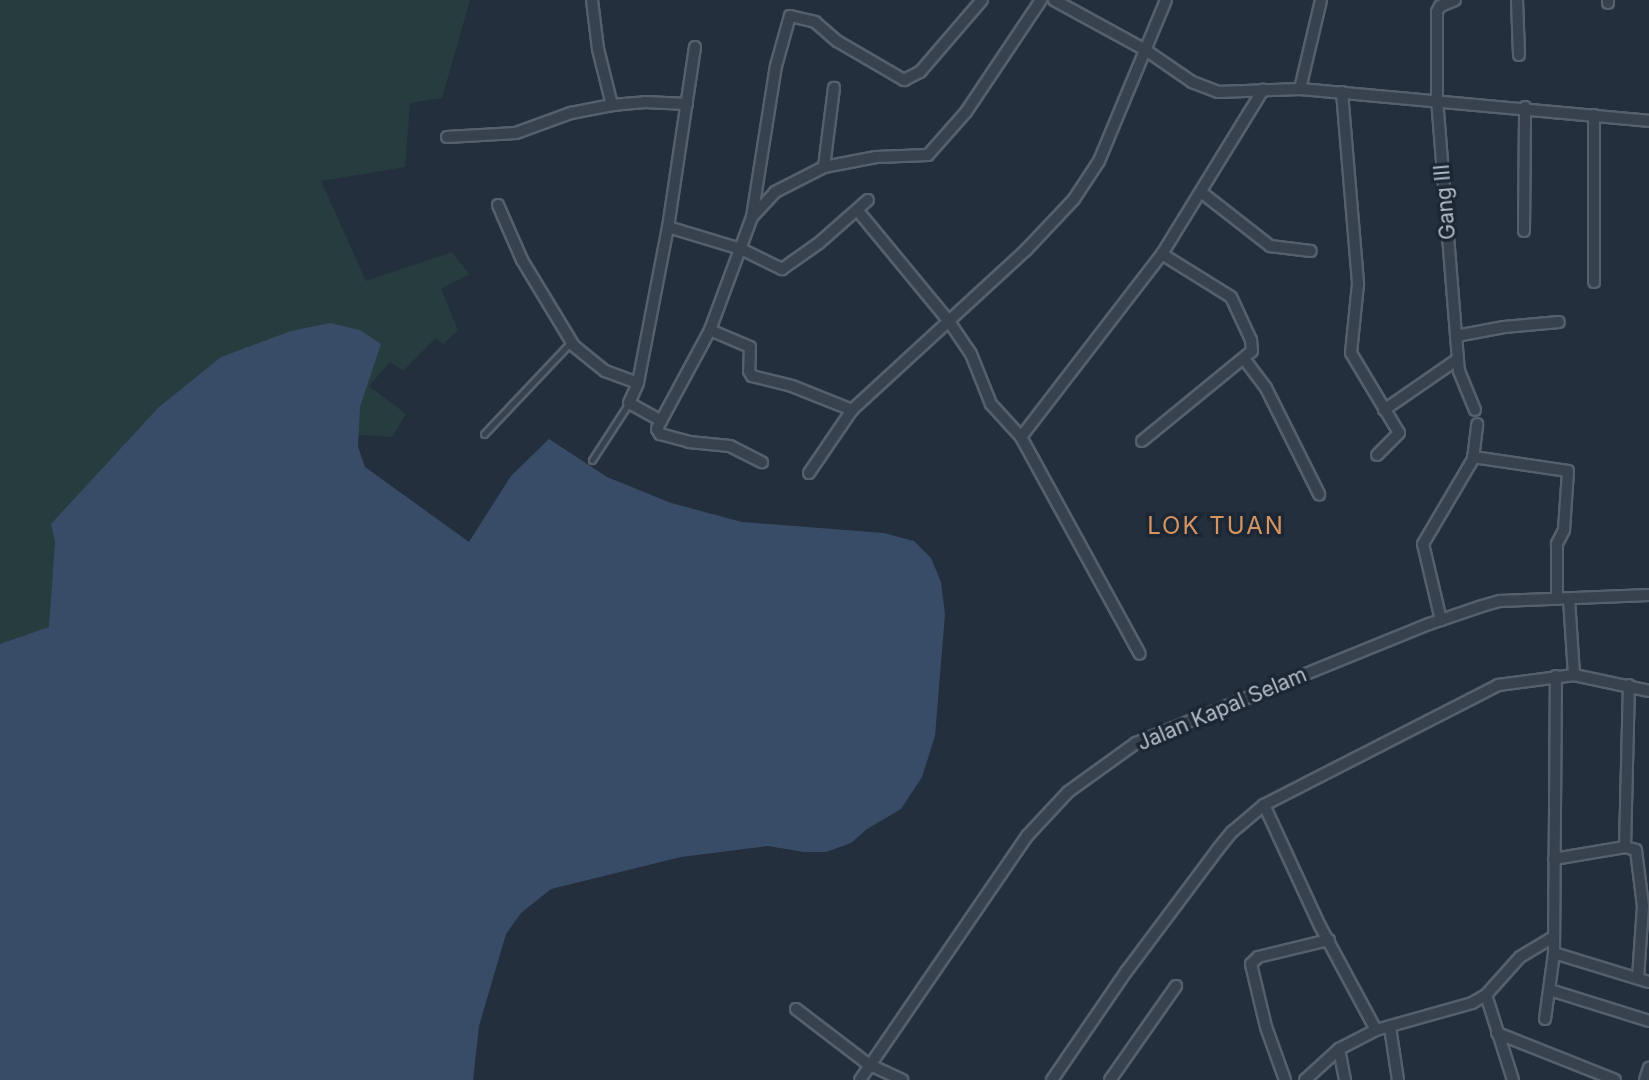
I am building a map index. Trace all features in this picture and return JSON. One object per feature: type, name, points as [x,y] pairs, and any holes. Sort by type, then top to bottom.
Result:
[{"type":"street","points":[[592,0],[598,49],[612,105]]},
{"type":"street","points":[[762,462],[730,446],[689,442],[660,434],[657,429],[710,330],[752,217],[776,66],[790,16],[815,22],[836,41],[904,80],[920,72],[982,0]]},
{"type":"street","points":[[752,217],[775,192],[824,167],[876,158],[928,155],[966,112],[1041,0]]},
{"type":"street","points":[[1054,0],[1147,51],[1206,89],[1231,93],[1300,89],[1342,92],[1525,107],[1649,121]]},
{"type":"street","points":[[809,473],[852,410],[1026,250],[1074,199],[1098,161],[1147,51],[1166,0]]},
{"type":"street","points":[[1300,89],[1321,0]]},
{"type":"street","name":"Gang III","points":[[1455,0],[1440,6],[1437,12],[1437,99],[1458,359],[1464,390],[1475,410]]},
{"type":"street","points":[[1517,0],[1519,55]]},
{"type":"street","points":[[661,421],[629,403],[638,383],[668,227],[695,47]]},
{"type":"street","points":[[824,167],[834,88]]},
{"type":"street","points":[[1021,437],[1162,254],[1263,90]]},
{"type":"street","points":[[1342,92],[1358,284],[1351,353],[1399,433],[1377,455]]},
{"type":"street","points":[[447,137],[516,133],[571,113],[612,105],[645,102],[687,104]]},
{"type":"street","points":[[1524,231],[1525,107]]},
{"type":"street","points":[[1594,115],[1594,282]]},
{"type":"street","points":[[1201,192],[1270,246],[1311,251]]},
{"type":"street","points":[[668,227],[741,249],[782,269],[858,211],[868,200]]},
{"type":"street","points":[[498,205],[522,260],[572,342],[588,360],[605,371],[638,383]]},
{"type":"street","points":[[858,211],[948,320],[971,354],[991,404],[1021,437],[1140,654]]},
{"type":"street","points":[[1142,441],[1245,360],[1253,346],[1231,297],[1162,254]]},
{"type":"street","points":[[1456,336],[1559,322]]},
{"type":"street","points":[[710,330],[750,347],[749,371],[752,376],[792,386],[852,410]]},
{"type":"street","points":[[1384,410],[1458,359]]},
{"type":"street","points":[[1245,360],[1266,388],[1319,494]]},
{"type":"street","points":[[1441,620],[1424,540],[1456,492],[1474,457],[1477,424]]},
{"type":"street","points":[[1474,457],[1568,471],[1564,530],[1557,544],[1574,675]]},
{"type":"street","name":"Jalan Kapal Selam","points":[[860,1080],[1047,811],[1093,772],[1136,743],[1441,620],[1500,601],[1649,595]]},
{"type":"street","points":[[1052,1080],[1126,972],[1218,849],[1232,832],[1264,805],[1478,693],[1522,680],[1574,675],[1649,691]]},
{"type":"street","points":[[1545,1019],[1554,953],[1556,676]]},
{"type":"street","points":[[1625,847],[1629,685]]},
{"type":"street","points":[[1264,805],[1376,1030]]},
{"type":"street","points":[[1554,859],[1625,847],[1636,850],[1643,906],[1644,980],[1554,953]]},
{"type":"street","points":[[1305,1080],[1339,1049],[1376,1030],[1455,1010],[1486,995],[1520,957],[1553,937]]},
{"type":"street","points":[[1285,1080],[1266,1027],[1251,964],[1258,957],[1329,940]]},
{"type":"street","points":[[1110,1080],[1176,986]]},
{"type":"street","points":[[1550,990],[1649,1021]]},
{"type":"street","points":[[1486,995],[1513,1080]]},
{"type":"street","points":[[796,1009],[869,1065],[902,1080]]},
{"type":"street","points":[[1390,1027],[1398,1080]]},
{"type":"street","points":[[1496,1033],[1615,1080]]},
{"type":"street","points":[[1339,1049],[1345,1080]]},
{"type":"street","points":[[1645,1080],[1649,1068]]},
{"type":"lane","points":[[484,434],[572,342]]},
{"type":"lane","points":[[592,460],[629,403]]},
{"type":"green space","points":[[0,0],[470,0],[442,98],[410,103],[405,167],[321,181],[366,281],[452,252],[469,274],[441,289],[458,330],[443,344],[436,338],[403,371],[390,362],[369,386],[406,414],[392,437],[329,433],[0,991]]},
{"type":"water","points":[[330,323],[360,330],[381,344],[360,407],[358,447],[365,467],[469,542],[511,476],[549,439],[607,477],[671,503],[742,522],[884,533],[914,541],[931,558],[941,582],[945,614],[935,736],[922,777],[901,809],[867,829],[851,843],[826,852],[804,852],[768,846],[681,857],[551,889],[521,913],[506,934],[479,1026],[473,1080],[0,1080],[0,644],[49,627],[55,542],[51,524],[159,407],[221,357],[291,331]]},
{"type":"district","name":"LOK TUAN","points":[[1216,526]]}]
